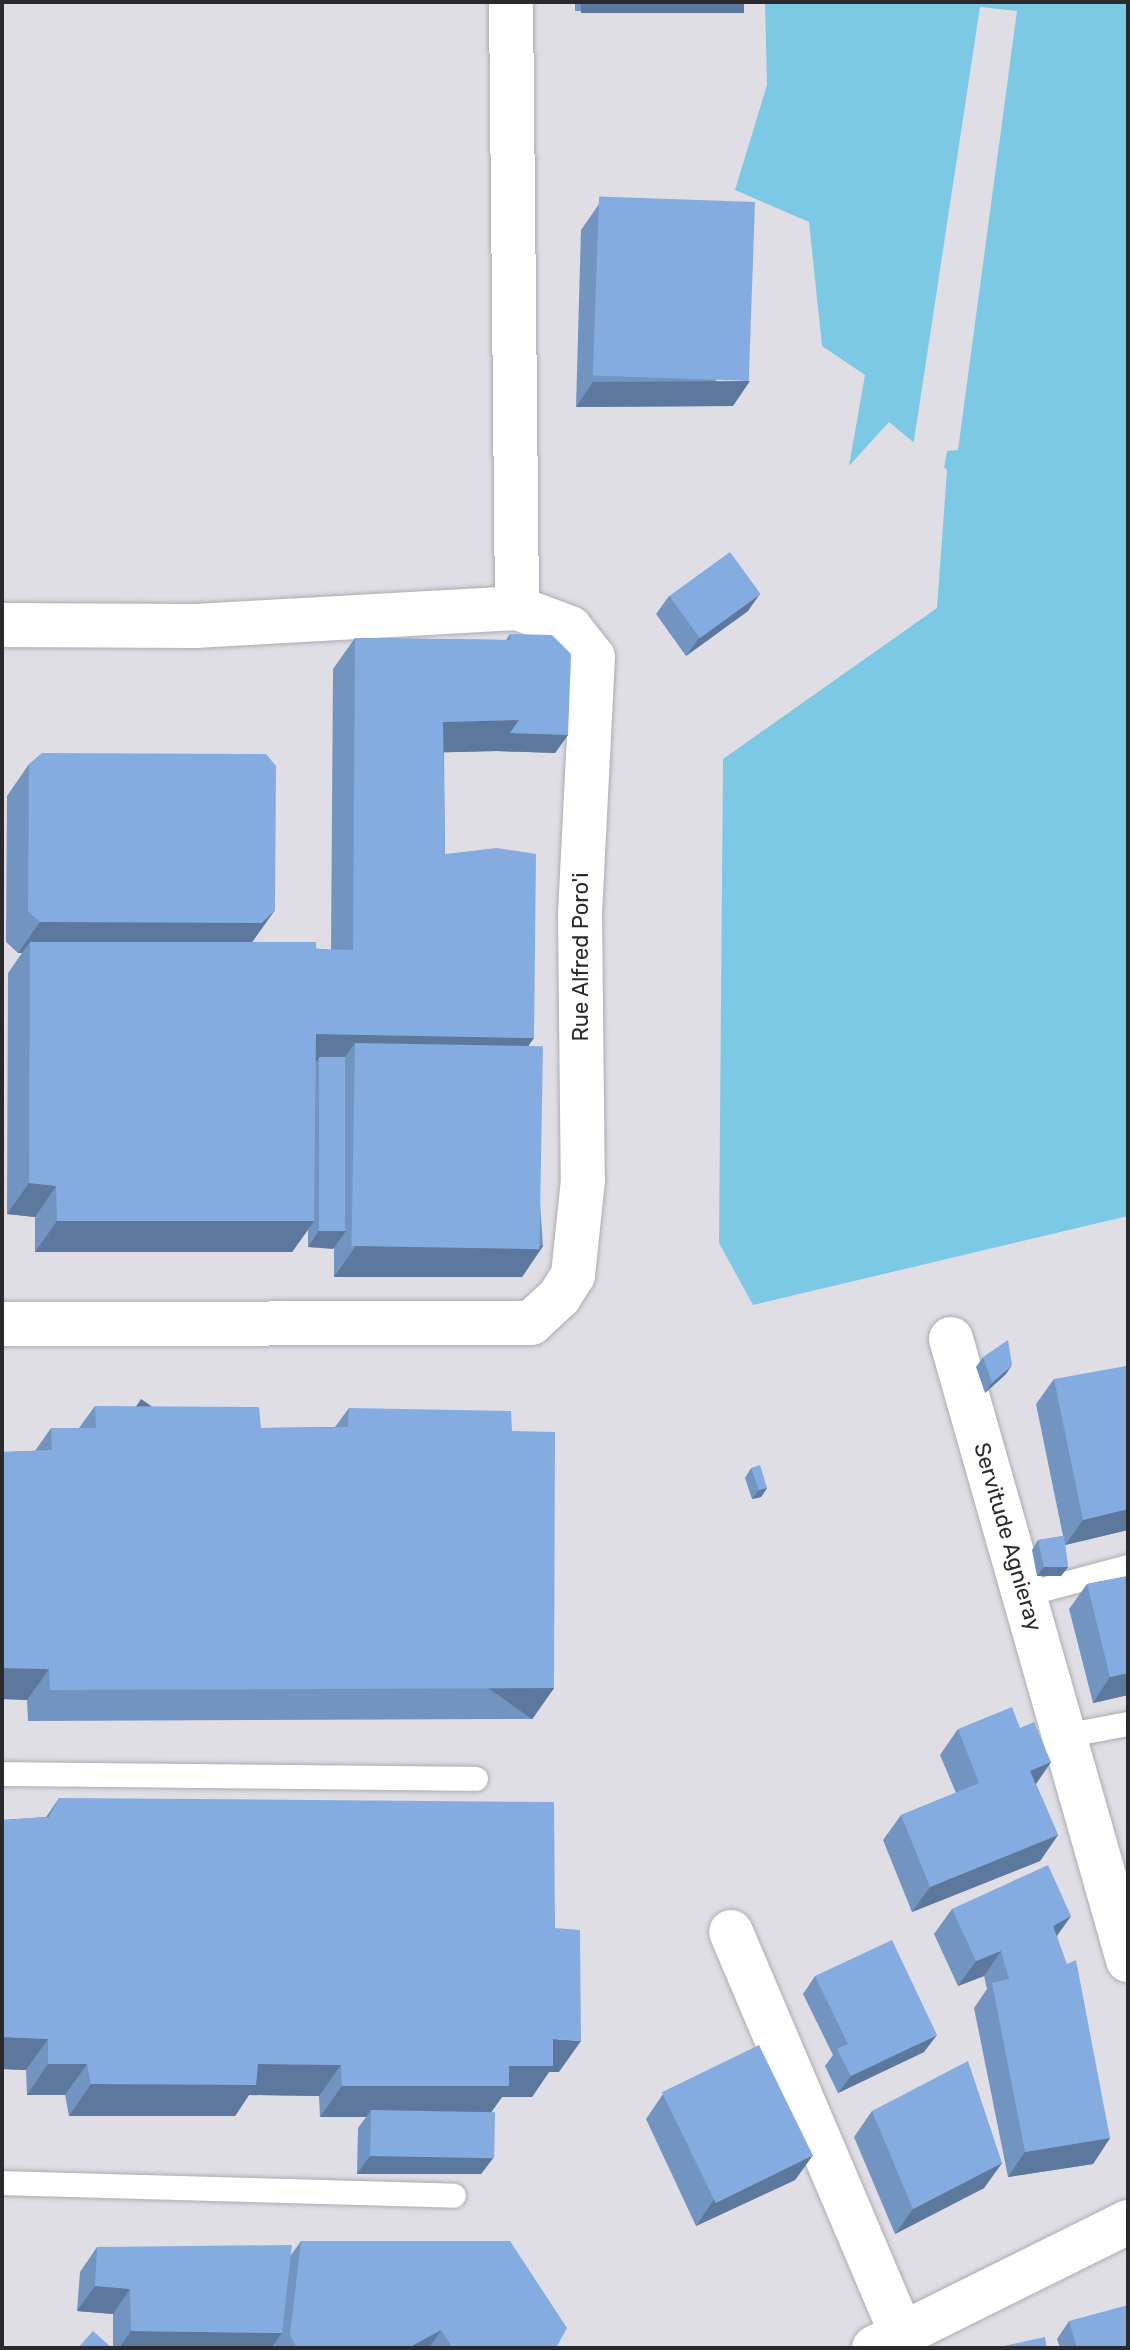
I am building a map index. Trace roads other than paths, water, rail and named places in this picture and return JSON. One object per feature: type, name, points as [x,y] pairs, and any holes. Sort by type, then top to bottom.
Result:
[{"type":"street","points":[[511,2],[517,608]]},
{"type":"street","name":"Rue Alfred Poro'i","points":[[2,625],[195,626],[517,608],[570,628],[593,657],[580,901],[583,1180],[573,1275],[559,1297],[531,1323],[2,1324]]},
{"type":"street","name":"Servitude Agnieray","points":[[951,1339],[1128,1960]]},
{"type":"street","points":[[731,1932],[796,2101],[901,2339],[1128,2222]]},
{"type":"lane","points":[[1024,1595],[1128,1567]]},
{"type":"lane","points":[[1064,1736],[1128,1724]]},
{"type":"lane","points":[[2,1774],[476,1779]]},
{"type":"lane","points":[[2,2183],[454,2196]]},
{"type":"water","points":[[765,2],[1128,2],[1128,1216],[753,1305],[719,1243],[723,759],[937,608],[947,470],[889,422],[849,466],[865,375],[822,346],[809,222],[735,190],[767,85]]}]
